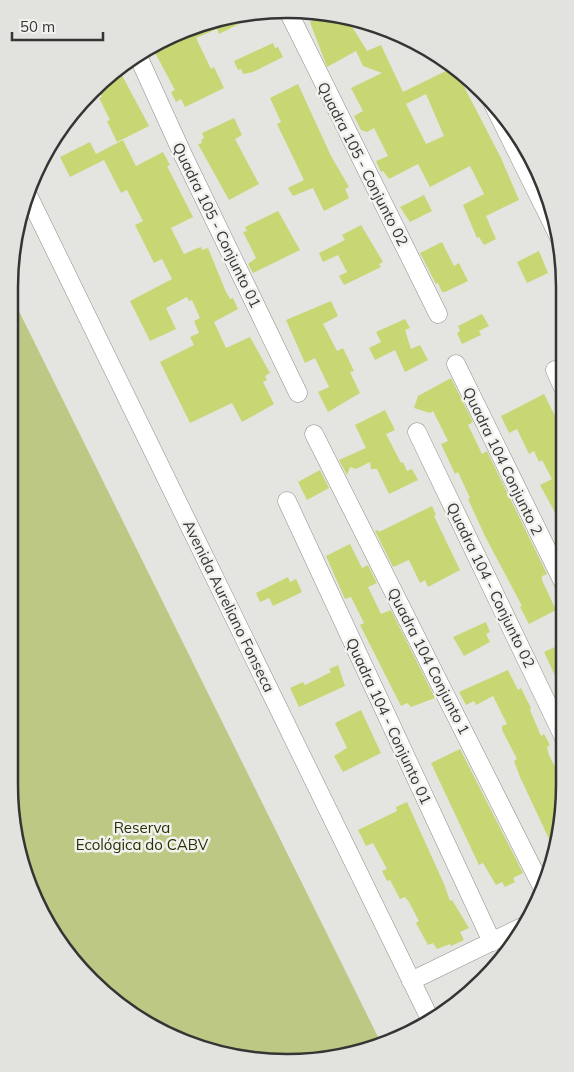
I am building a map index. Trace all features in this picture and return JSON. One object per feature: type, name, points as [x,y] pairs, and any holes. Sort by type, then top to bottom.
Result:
[{"type":"street","name":"Quadra 105 - Conjunto 02","points":[[291,18],[438,314]]},
{"type":"street","name":"Quadra 105 - Conjunto 01","points":[[140,61],[183,156],[298,392]]},
{"type":"street","points":[[508,132],[545,209]]},
{"type":"street","name":"Avenida Aureliano Fonseca","points":[[31,202],[428,1015]]},
{"type":"street","name":"Quadra 104 Conjunto 2","points":[[456,364],[556,568]]},
{"type":"street","name":"Quadra 104 - Conjunto 02","points":[[418,432],[556,721]]},
{"type":"street","name":"Quadra 104 Conjunto 1","points":[[314,434],[539,881]]},
{"type":"street","name":"Quadra 104 - Conjunto 01","points":[[287,501],[492,942]]},
{"type":"street","points":[[411,981],[513,931]]},
{"type":"green space","name":"Reserva Ecológica do CABV","points":[[18,309],[379,1038],[322,1052],[269,1054],[217,1045],[184,1034],[137,1009],[96,976],[63,935],[45,904],[27,855],[18,803]]},
{"type":"building","points":[[316,19],[351,26],[367,51],[381,45],[403,92],[447,70],[461,81],[501,158],[519,200],[486,216],[496,239],[484,245],[479,237],[477,238],[463,205],[484,194],[470,166],[430,187],[418,164],[389,179],[383,171],[381,172],[376,161],[388,156],[374,128],[367,132],[361,130],[354,116],[363,111],[351,88],[382,73],[363,66],[356,51],[327,67],[310,22]],"holes":[[[426,94],[444,136],[426,144],[406,104]]]},
{"type":"building","points":[[244,21],[219,34],[217,29],[196,38],[211,69],[214,67],[224,88],[185,107],[181,99],[176,102],[171,92],[175,90],[155,52],[200,32]]},
{"type":"building","points":[[273,43],[275,48],[278,47],[283,57],[253,72],[243,74],[241,69],[238,70],[234,61]]},
{"type":"building","points":[[121,74],[149,126],[117,142],[107,121],[110,120],[99,98],[102,97],[100,93]]},
{"type":"building","points":[[298,84],[331,156],[349,187],[345,189],[349,198],[324,211],[313,188],[293,196],[288,188],[304,180],[277,124],[281,122],[270,98]]},
{"type":"building","points":[[234,118],[242,135],[235,139],[259,184],[229,200],[198,144],[202,143],[201,140],[204,138],[202,133]]},
{"type":"building","points":[[123,140],[136,166],[163,152],[170,165],[167,166],[193,217],[171,228],[184,254],[201,247],[202,250],[208,248],[226,292],[230,299],[233,298],[238,309],[214,322],[226,348],[250,337],[270,373],[265,376],[267,380],[263,382],[274,404],[242,422],[232,403],[190,423],[160,362],[194,345],[190,337],[199,333],[194,321],[200,318],[192,300],[189,301],[187,297],[166,308],[176,329],[150,341],[130,301],[172,279],[162,259],[154,263],[135,225],[143,221],[127,190],[121,193],[104,160],[70,177],[60,157],[90,142],[96,154]]},
{"type":"building","points":[[424,195],[432,211],[410,222],[400,207]]},
{"type":"building","points":[[278,211],[300,250],[253,273],[248,264],[256,258],[243,232],[247,231],[245,227]]},
{"type":"building","points":[[361,225],[383,262],[379,264],[381,267],[344,285],[339,276],[347,272],[338,255],[323,262],[319,253],[345,240],[342,235]]},
{"type":"building","points":[[442,242],[454,266],[459,263],[468,281],[445,292],[442,292],[438,283],[436,284],[420,253]]},
{"type":"building","points":[[539,251],[548,273],[527,283],[517,262]]},
{"type":"building","points":[[331,301],[338,316],[323,324],[337,351],[343,348],[354,371],[350,372],[360,393],[328,412],[318,392],[329,387],[315,358],[305,363],[286,320]]},
{"type":"building","points":[[482,314],[489,326],[479,331],[481,335],[462,344],[457,333],[460,331],[458,326]]},
{"type":"building","points":[[405,319],[410,328],[405,330],[411,349],[420,345],[428,360],[405,372],[395,350],[375,360],[369,348],[381,342],[376,332]]},
{"type":"building","points":[[451,378],[473,422],[468,425],[482,454],[487,451],[547,574],[542,576],[542,580],[556,610],[529,624],[520,607],[522,606],[485,536],[458,472],[455,474],[441,444],[448,441],[433,411],[430,413],[414,408],[418,396]]},
{"type":"building","points":[[544,394],[556,418],[556,514],[540,485],[552,479],[542,460],[539,462],[534,451],[529,454],[517,429],[509,433],[501,416]]},
{"type":"building","points":[[385,410],[395,430],[386,434],[401,463],[403,462],[407,471],[412,469],[418,480],[389,494],[377,469],[371,469],[370,462],[356,469],[350,467],[347,475],[339,460],[366,448],[355,425]]},
{"type":"building","points":[[320,470],[329,488],[307,500],[298,482]]},
{"type":"building","points":[[432,506],[436,515],[434,516],[460,570],[428,587],[425,580],[420,583],[409,560],[393,567],[375,531],[378,530],[379,532]]},
{"type":"building","points":[[350,544],[362,568],[368,565],[377,583],[368,587],[381,614],[391,610],[435,698],[411,707],[407,703],[401,706],[360,625],[364,623],[351,597],[345,599],[326,556]]},
{"type":"building","points":[[288,577],[290,582],[296,579],[302,592],[273,606],[269,598],[260,602],[256,593]]},
{"type":"building","points":[[486,622],[490,632],[486,634],[490,642],[464,656],[453,637]]},
{"type":"building","points":[[556,647],[556,678],[544,652]]},
{"type":"building","points":[[338,665],[345,686],[299,707],[290,688],[303,682],[305,685],[331,672],[329,669]]},
{"type":"building","points":[[508,670],[518,690],[521,688],[531,708],[530,710],[541,736],[544,734],[550,745],[547,747],[549,755],[556,769],[556,803],[550,841],[520,777],[514,761],[517,759],[502,730],[502,726],[507,724],[493,696],[476,705],[474,701],[466,705],[459,692]]},
{"type":"building","points":[[361,710],[381,753],[343,772],[334,756],[347,748],[335,723]]},
{"type":"building","points":[[460,749],[523,873],[513,878],[515,882],[505,887],[502,882],[496,885],[483,863],[479,865],[431,763]]},
{"type":"building","points":[[407,802],[450,901],[452,900],[469,928],[460,932],[464,940],[451,946],[450,944],[437,949],[433,943],[428,945],[416,923],[419,921],[409,902],[405,897],[400,899],[390,880],[387,881],[382,871],[387,869],[373,843],[366,846],[358,830],[397,811],[396,807]]}]
